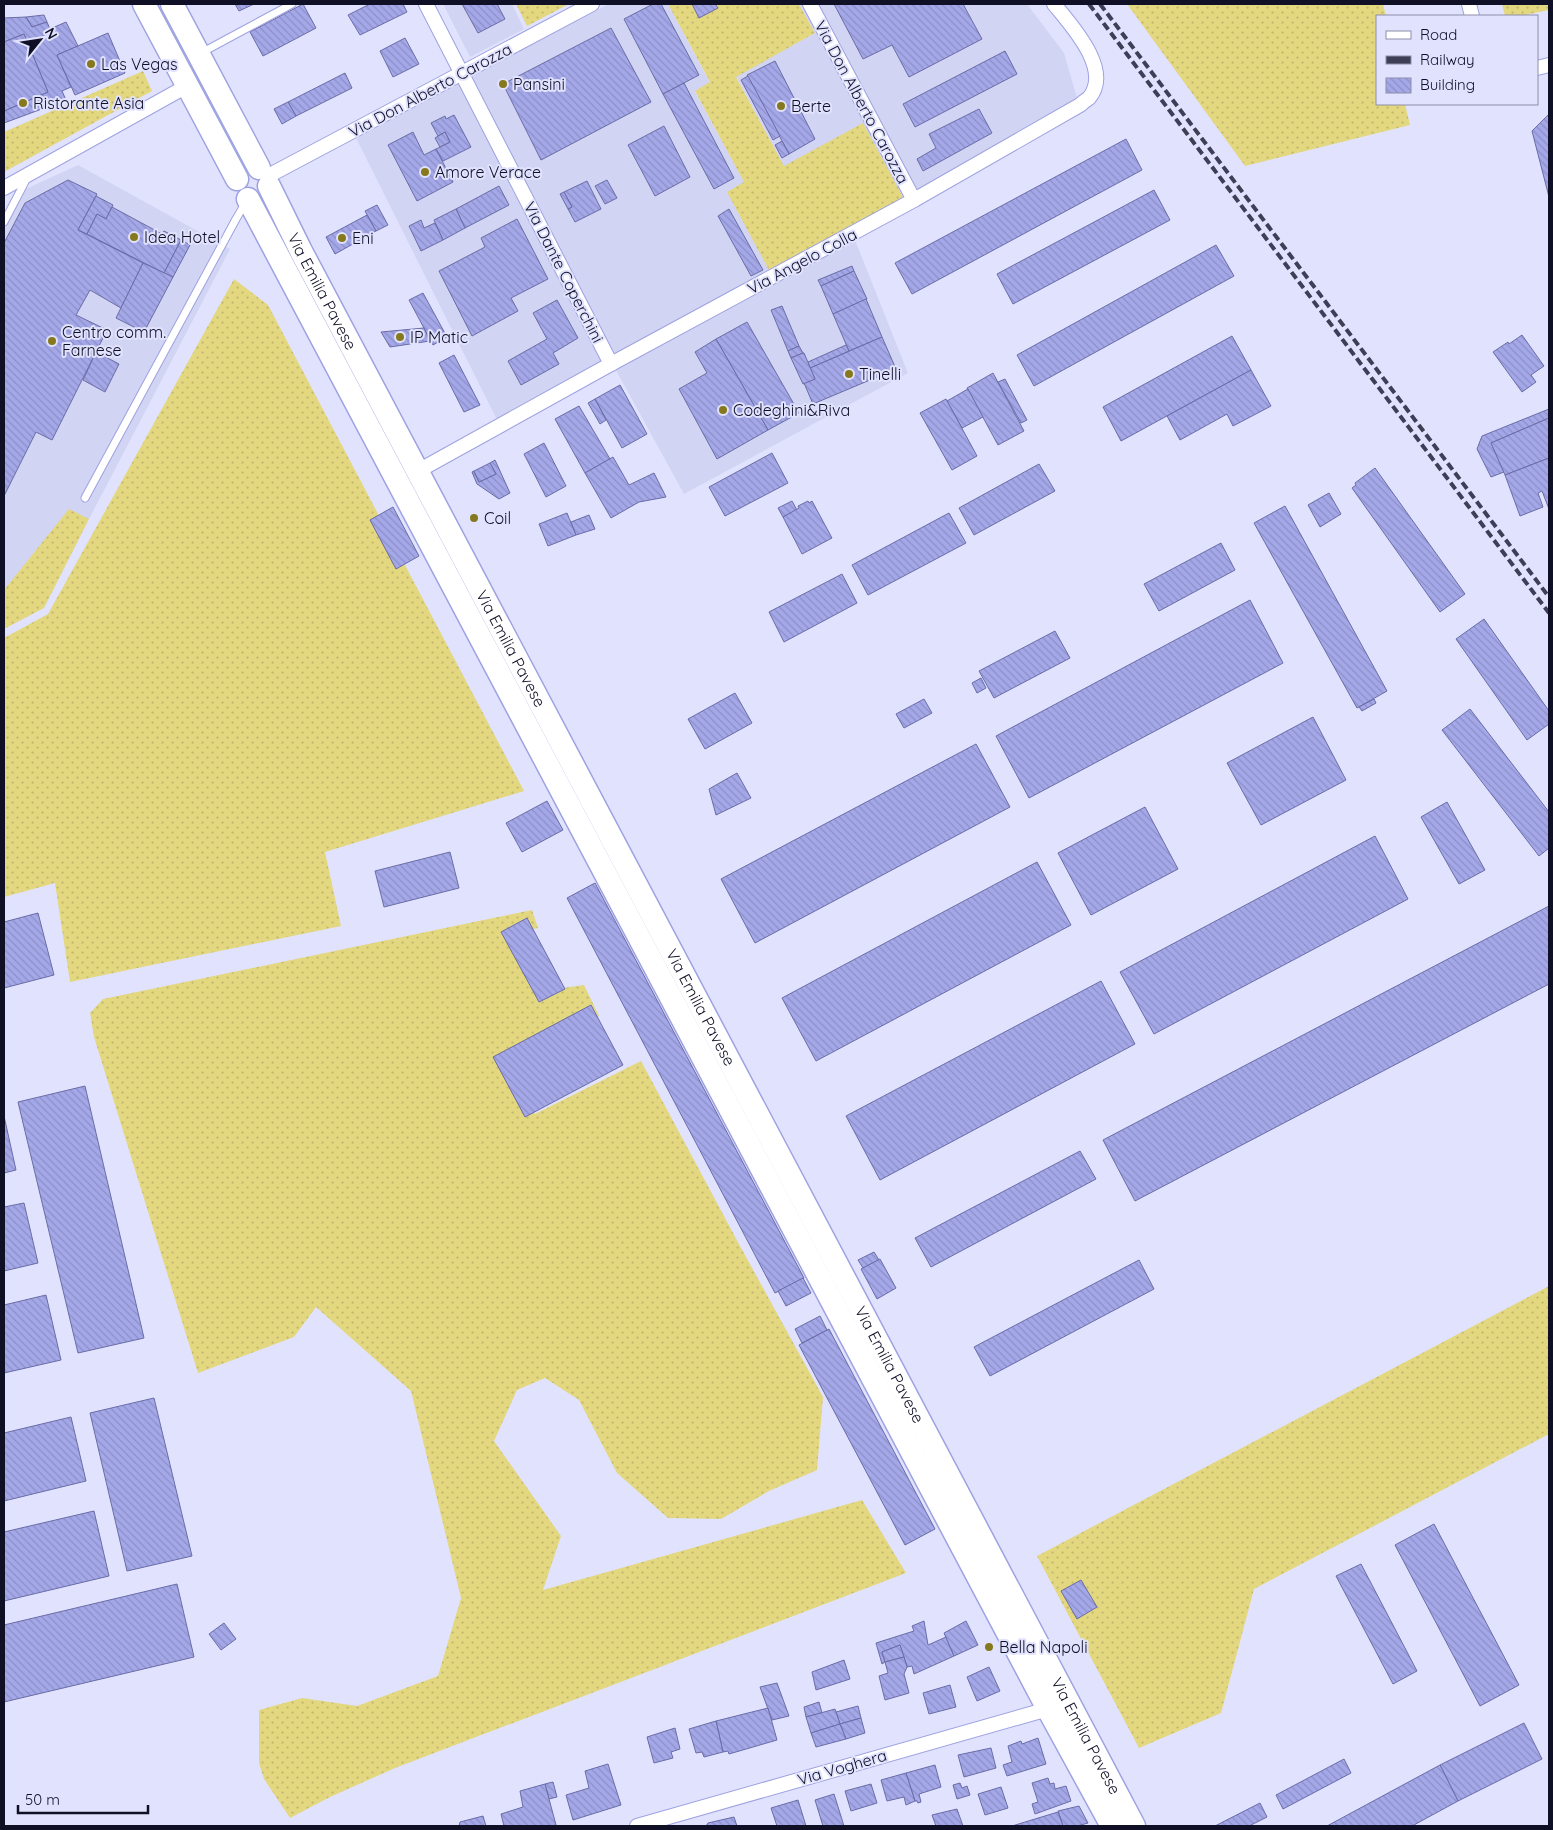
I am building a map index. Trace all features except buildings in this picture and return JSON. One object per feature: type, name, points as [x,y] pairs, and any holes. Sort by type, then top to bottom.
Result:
[{"type":"main road","name":"Via Emilia Pavese","points":[[144,4],[237,179],[237,189],[240,194],[248,199],[1112,1826]]},
{"type":"main road","name":"Via Emilia Pavese","points":[[172,4],[265,177],[305,260],[1134,1826]]},
{"type":"main road","points":[[237,179],[245,168],[265,177],[266,192],[262,197],[255,200],[248,199]]},
{"type":"street","name":"Via Dante Coperchini","points":[[426,4],[611,364]]},
{"type":"street","name":"Via Don Alberto Carozza","points":[[265,177],[592,4]]},
{"type":"street","name":"Via Don Alberto Carozza","points":[[810,4],[914,200]]},
{"type":"street","name":"Via Angelo Colla","points":[[418,471],[914,200],[1080,105],[1089,97],[1094,89],[1096,79],[1092,60],[1082,40],[1054,4]]},
{"type":"street","points":[[4,188],[187,86]]},
{"type":"street","name":"Via Voghera","points":[[645,1825],[1048,1708]]},
{"type":"lane","points":[[198,54],[292,4]]},
{"type":"lane","points":[[4,222],[29,174]]},
{"type":"lane","points":[[85,498],[248,199]]},
{"type":"shaded area","points":[[443,4],[512,4],[524,29],[470,57]]},
{"type":"shaded area","points":[[516,4],[569,4],[527,26]]},
{"type":"shaded area","points":[[609,4],[668,4],[710,83],[695,92],[745,183],[727,193],[849,229],[908,373],[684,494],[612,363],[499,424],[353,132]]},
{"type":"shaded area","points":[[668,4],[799,4],[815,33],[736,77],[784,166],[863,123],[904,199],[770,272],[727,192],[744,182],[695,91],[710,82]]},
{"type":"shaded area","points":[[1027,4],[1064,53],[1077,98],[904,199],[784,166],[736,76],[815,33],[800,5]]},
{"type":"shaded area","points":[[1127,4],[1383,4],[1386,15],[1376,15],[1376,105],[1405,105],[1410,125],[1245,166]]},
{"type":"shaded area","points":[[1502,4],[1549,4],[1549,10],[1526,15],[1505,15]]},
{"type":"shaded area","points":[[143,71],[152,91],[4,172],[4,132]]},
{"type":"shaded area","points":[[78,165],[230,249],[89,519],[69,510],[4,590],[4,218],[17,193]]},
{"type":"shaded area","points":[[234,279],[268,305],[524,791],[325,852],[341,926],[70,982],[55,883],[4,897],[4,638],[48,614]]},
{"type":"shaded area","points":[[69,509],[89,519],[44,608],[4,629],[4,590]]},
{"type":"shaded area","points":[[532,910],[538,928],[511,935],[549,990],[584,985],[599,1016],[507,1070],[535,1114],[641,1061],[823,1397],[817,1470],[769,1491],[721,1519],[668,1518],[617,1473],[579,1400],[545,1378],[517,1390],[494,1441],[561,1536],[543,1590],[862,1500],[906,1573],[395,1768],[330,1797],[290,1818],[264,1779],[259,1763],[259,1710],[302,1698],[357,1706],[438,1676],[461,1598],[411,1391],[316,1307],[294,1337],[198,1373],[94,1037],[90,1013],[103,999]]},
{"type":"shaded area","points":[[1549,1286],[1549,1434],[1254,1589],[1221,1713],[1139,1748],[1037,1556]]},
{"type":"railway","points":[[1089,4],[1549,613]]},
{"type":"railway","points":[[1100,4],[1549,597]]},
{"type":"place","name":"Las Vegas","points":[[91,64]]},
{"type":"place","name":"Pansini","points":[[503,84]]},
{"type":"place","name":"Ristorante Asia","points":[[23,103]]},
{"type":"place","name":"Berte","points":[[781,106]]},
{"type":"place","name":"Amore Verace","points":[[425,172]]},
{"type":"place","name":"Idea Hotel","points":[[134,237]]},
{"type":"place","name":"Eni","points":[[342,238]]},
{"type":"place","name":"IP Matic","points":[[400,337]]},
{"type":"place","name":"Centro comm. Farnese","points":[[52,341]]},
{"type":"place","name":"Tinelli","points":[[849,374]]},
{"type":"place","name":"Codeghini&Riva","points":[[723,410]]},
{"type":"place","name":"Coil","points":[[474,518]]},
{"type":"place","name":"Bella Napoli","points":[[989,1647]]}]
